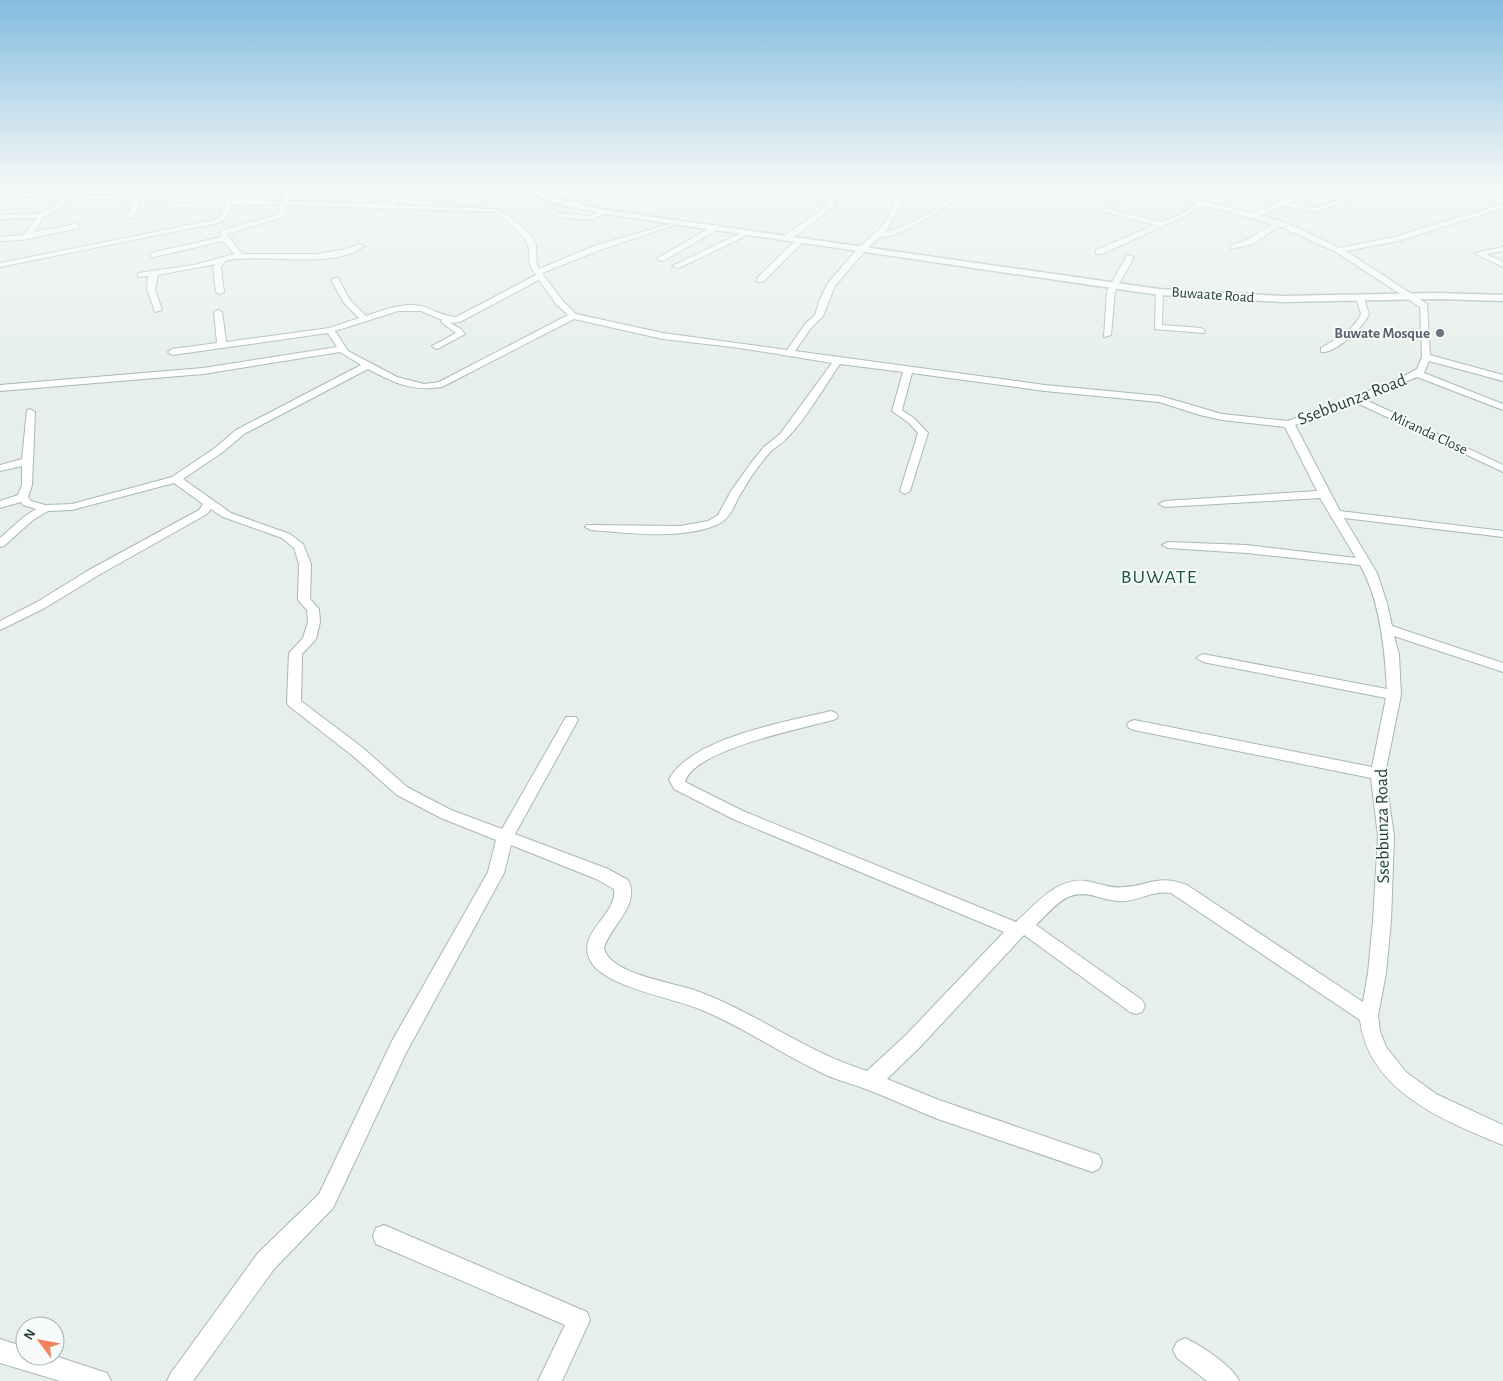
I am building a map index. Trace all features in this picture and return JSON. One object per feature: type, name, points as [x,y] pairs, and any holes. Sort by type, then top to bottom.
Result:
[{"type":"street","points":[[0,265],[78,249]]},
{"type":"street","points":[[154,255],[177,249]]},
{"type":"street","points":[[234,249],[238,254],[236,256]]},
{"type":"street","points":[[141,275],[236,256],[270,258],[309,256],[351,249]]},
{"type":"street","points":[[534,249],[533,265],[559,302],[573,316],[663,336],[1045,388],[1139,396],[1160,399],[1203,413],[1289,424]]},
{"type":"street","points":[[172,352],[330,330],[388,310],[422,309],[449,320],[462,318],[539,274],[594,249]]},
{"type":"street","points":[[660,259],[677,249]]},
{"type":"street","points":[[676,266],[712,249]]},
{"type":"street","points":[[760,280],[791,249]]},
{"type":"street","points":[[789,353],[808,326],[819,316],[831,285],[862,249]]},
{"type":"street","name":"Buwaate Road","points":[[865,249],[1159,292],[1282,299],[1503,298]]},
{"type":"street","points":[[1099,252],[1105,249]]},
{"type":"street","points":[[1500,249],[1478,253],[1503,265]]},
{"type":"street","points":[[1339,250],[1424,306],[1426,357],[1503,378]]},
{"type":"street","points":[[1107,335],[1113,286],[1130,257]]},
{"type":"street","points":[[220,292],[217,267],[222,260]]},
{"type":"street","points":[[155,273],[152,276],[151,289],[154,292],[158,310]]},
{"type":"street","points":[[335,280],[347,302],[364,319]]},
{"type":"street","points":[[1159,292],[1158,327],[1201,331]]},
{"type":"street","points":[[1324,350],[1343,338],[1363,320],[1365,314],[1360,298]]},
{"type":"street","points":[[218,312],[222,345]]},
{"type":"street","points":[[330,330],[345,353],[368,366],[404,382],[424,387],[437,386],[573,316]]},
{"type":"street","points":[[436,346],[461,334],[458,330],[446,324],[445,322],[449,320]]},
{"type":"street","points":[[0,388],[203,371],[342,349]]},
{"type":"street","name":"Ssebbunza Road","points":[[1426,357],[1425,365],[1417,374],[1289,424],[1324,494],[1371,574],[1387,628],[1392,655],[1394,694],[1378,774],[1386,836],[1382,921],[1377,973],[1369,1016],[1371,1031],[1379,1052],[1398,1078],[1429,1101],[1503,1135]]},
{"type":"street","points":[[591,527],[689,529],[705,526],[722,518],[734,494],[747,475],[773,444],[784,436],[838,361]]},
{"type":"street","points":[[23,496],[27,503],[45,508],[72,507],[176,479],[219,450],[240,432],[368,366]]},
{"type":"street","points":[[905,491],[923,433],[912,421],[897,410],[908,370]]},
{"type":"street","points":[[1417,374],[1503,406]]},
{"type":"street","name":"Miranda Close","points":[[1354,398],[1503,469]]},
{"type":"street","points":[[0,505],[23,496],[27,485],[30,412]]},
{"type":"street","points":[[0,468],[27,461]]},
{"type":"street","points":[[176,479],[227,515],[286,536],[299,546],[305,564],[304,600],[313,609],[314,622],[308,639],[296,653],[294,703],[358,752],[402,791],[446,814],[602,874],[622,885],[624,890],[622,901],[597,941],[597,958],[604,966],[625,977],[710,1005],[758,1028],[834,1069],[870,1081],[938,1109],[1092,1162]]},
{"type":"street","points":[[1165,504],[1324,494]]},
{"type":"street","points":[[0,626],[41,605],[93,573],[203,512],[209,503]]},
{"type":"street","points":[[0,544],[29,518],[45,508]]},
{"type":"street","points":[[1336,514],[1473,528],[1503,534]]},
{"type":"street","points":[[1168,545],[1246,549],[1364,562]]},
{"type":"street","points":[[1387,628],[1503,668]]},
{"type":"street","points":[[1203,658],[1394,694]]},
{"type":"street","points":[[831,716],[743,738],[696,760],[684,768],[677,779],[679,785],[738,815],[1021,927],[1136,1006]]},
{"type":"street","points":[[179,1381],[266,1261],[326,1201],[399,1047],[496,873],[504,837],[571,720]]},
{"type":"street","points":[[1134,725],[1378,774]]},
{"type":"street","points":[[870,1081],[900,1054],[1021,927],[1066,890],[1079,886],[1126,895],[1152,886],[1171,886],[1181,890],[1369,1016]]},
{"type":"street","points":[[384,1236],[579,1320],[550,1381]]},
{"type":"street","points":[[1185,1350],[1227,1381]]},
{"type":"street","points":[[0,1351],[99,1381]]},
{"type":"place","name":"Buwate Mosque","points":[[1440,333]]},
{"type":"district","name":"BUWATE","points":[[1159,577]]}]
